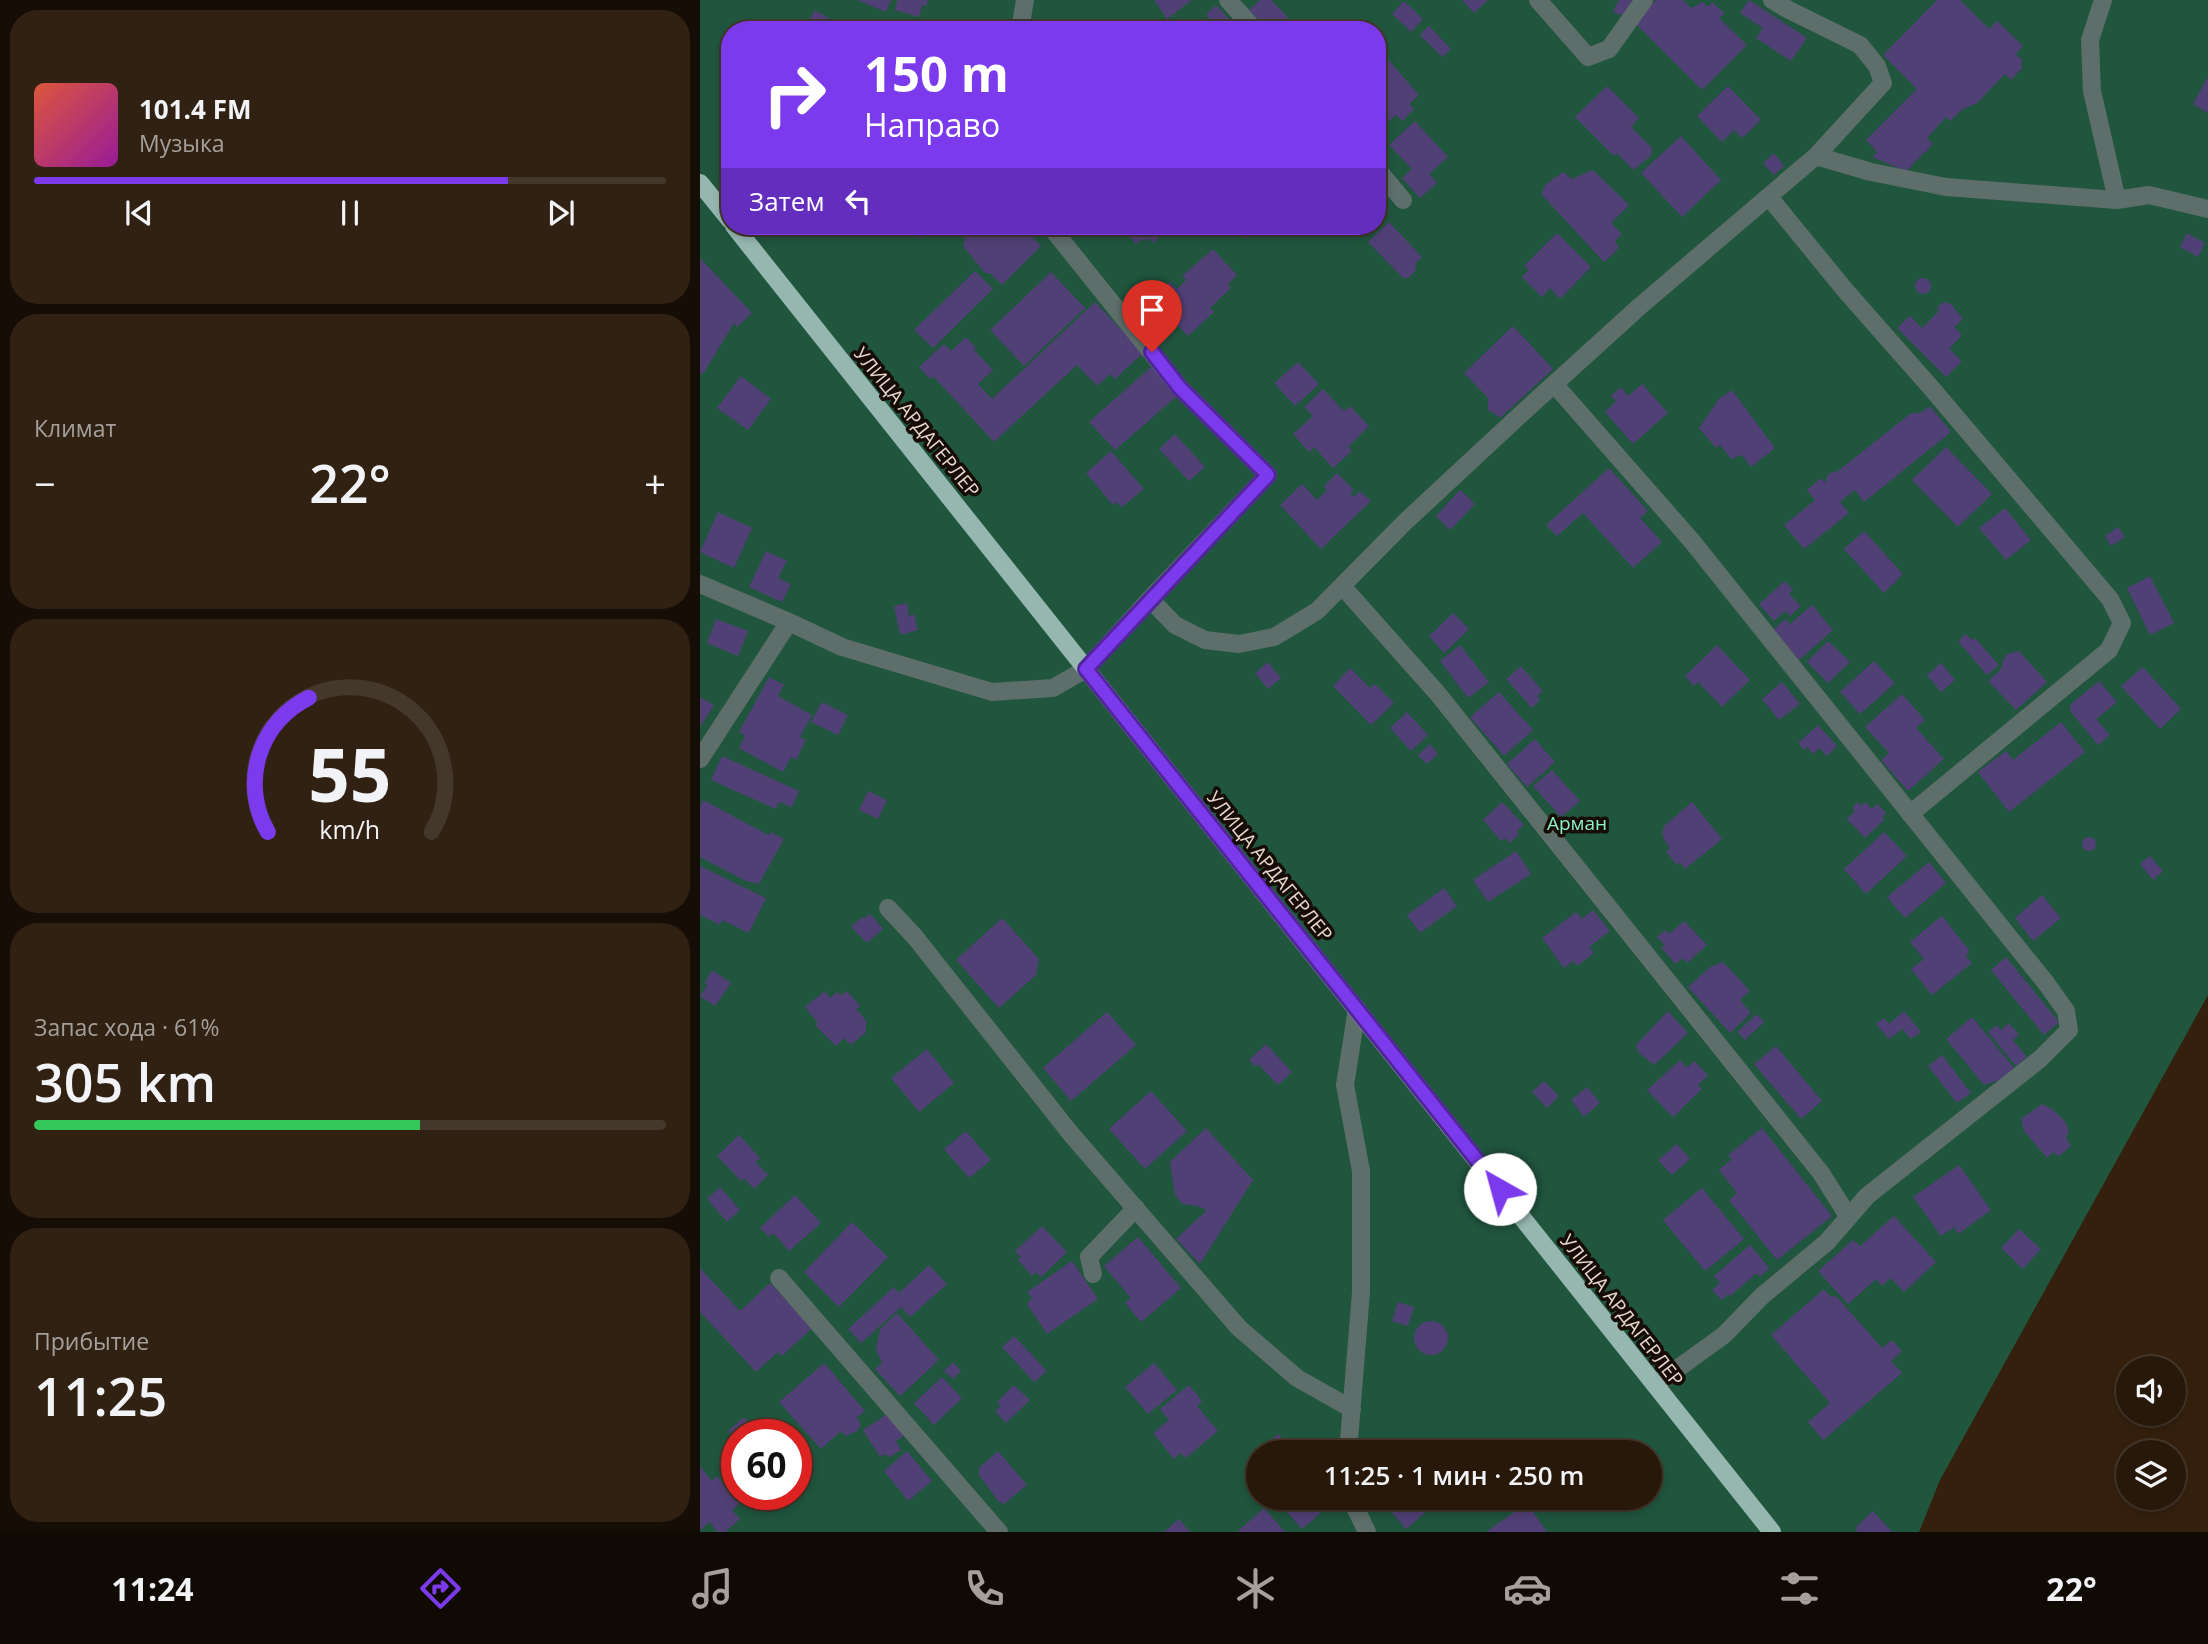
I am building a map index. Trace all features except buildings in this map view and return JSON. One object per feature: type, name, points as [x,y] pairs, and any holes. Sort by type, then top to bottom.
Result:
[{"type":"main road","points":[[700,183],[721,209]]},
{"type":"main road","name":"УЛИЦА АРДАГЕРЛЕР","points":[[741,235],[1772,1532]]},
{"type":"street","points":[[1022,21],[1026,0]]},
{"type":"street","points":[[1228,0],[1247,21]]},
{"type":"street","points":[[1538,0],[1588,57],[1609,48],[1644,0]]},
{"type":"street","points":[[1150,599],[1175,625],[1205,640],[1239,644],[1273,637],[1317,611],[1405,522],[1639,307],[1816,156],[1883,83],[1877,66],[1860,45],[1772,0]]},
{"type":"street","points":[[2103,0],[2090,40],[2092,91],[2117,200]]},
{"type":"street","points":[[1816,156],[1871,172],[1946,187],[2117,200],[2149,195],[2208,209]]},
{"type":"street","points":[[1386,180],[1403,200]]},
{"type":"street","points":[[1769,197],[1837,281],[2110,599],[2122,623],[2109,650],[1910,814]]},
{"type":"street","points":[[700,584],[842,648],[992,692],[1053,688],[1086,669],[1268,475],[1180,388],[1057,235]]},
{"type":"street","points":[[1555,385],[1690,540],[2046,983],[2066,1011],[2069,1030],[2040,1059],[1867,1196],[1827,1242],[1762,1296],[1724,1335],[1655,1385]]},
{"type":"street","points":[[1343,587],[1438,694],[1537,817],[1821,1173],[1848,1216]]},
{"type":"street","points":[[700,759],[789,622]]},
{"type":"street","points":[[888,908],[923,947],[1071,1134],[1239,1328],[1297,1378],[1352,1409]]},
{"type":"street","points":[[1349,1440],[1361,1292],[1361,1171],[1345,1085],[1357,1009]]},
{"type":"street","points":[[1093,1274],[1089,1257],[1136,1208]]},
{"type":"street","points":[[779,1278],[999,1532]]},
{"type":"street","points":[[1356,1510],[1367,1532]]},
{"type":"green space","name":"Арман","points":[[700,0],[2208,0],[2208,995],[1940,1480],[1919,1532],[700,1532]]},
{"type":"route","points":[[1152,352],[1180,388],[1268,475],[1086,669],[1500,1189]]}]
